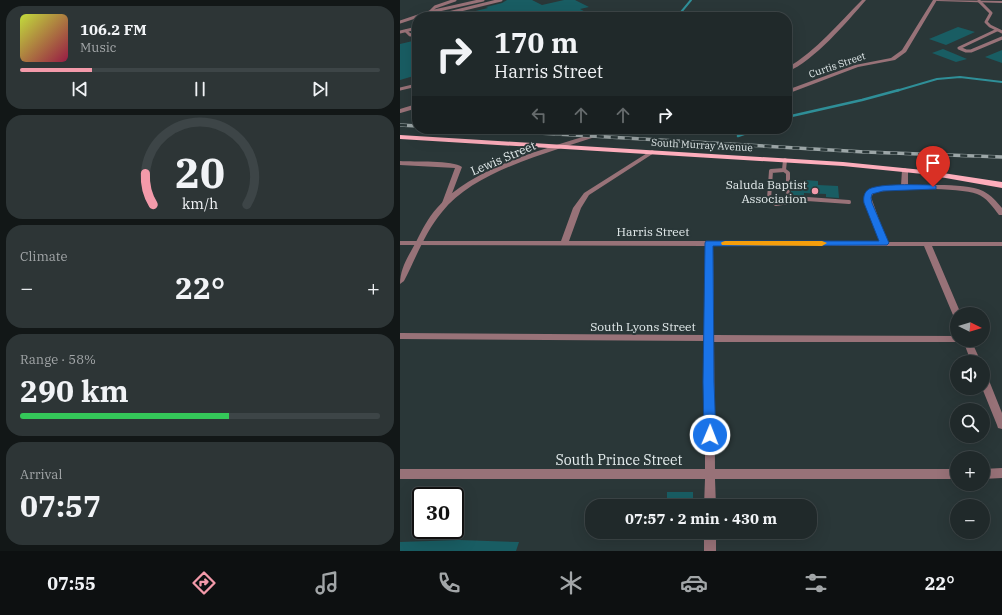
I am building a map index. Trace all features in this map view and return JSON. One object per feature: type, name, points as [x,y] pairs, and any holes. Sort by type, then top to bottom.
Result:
[{"type":"main road","name":"South Murray Avenue","points":[[400,137],[843,164],[905,170],[1002,185]]},
{"type":"street","points":[[792,67],[809,55],[827,39],[864,0]]},
{"type":"street","points":[[936,0],[1002,2]]},
{"type":"street","name":"Curtis Street","points":[[792,90],[857,66],[898,57],[904,51],[936,0]]},
{"type":"street","name":"Lewis Street","points":[[400,281],[436,215],[446,202],[470,184],[515,162],[599,134]]},
{"type":"street","points":[[564,243],[577,208],[586,194],[652,152]]},
{"type":"street","points":[[400,163],[452,165],[459,167],[446,202]]},
{"type":"street","points":[[904,188],[905,170]]},
{"type":"street","points":[[884,243],[867,198],[869,193],[873,190],[904,188],[970,188],[980,192],[1002,213]]},
{"type":"street","name":"Harris Street","points":[[400,243],[1002,244]]},
{"type":"street","points":[[709,243],[708,338],[710,499]]},
{"type":"street","points":[[927,244],[954,307]]},
{"type":"street","name":"South Lyons Street","points":[[400,336],[950,338]]},
{"type":"street","points":[[990,395],[1002,425]]},
{"type":"street","points":[[990,474],[1002,473]]},
{"type":"street","name":"South Prince Street","points":[[400,474],[950,474]]},
{"type":"street","points":[[710,539],[710,551]]},
{"type":"lane","points":[[430,12],[435,7],[455,0]]},
{"type":"lane","points":[[430,12],[483,0]]},
{"type":"lane","points":[[455,12],[501,0]]},
{"type":"lane","points":[[978,1],[990,13],[986,22],[1002,32]]},
{"type":"lane","points":[[400,22],[412,18]]},
{"type":"lane","points":[[400,32],[412,29]]},
{"type":"lane","points":[[997,30],[959,48],[966,51],[971,51],[1002,38]]},
{"type":"lane","points":[[406,31],[410,35],[412,34]]},
{"type":"lane","points":[[400,89],[412,86]]},
{"type":"lane","points":[[400,111],[412,107]]},
{"type":"lane","points":[[784,170],[785,160]]},
{"type":"lane","points":[[793,200],[788,194],[788,173],[784,170],[771,171],[769,199],[776,204],[793,200],[807,199],[849,202]]},
{"type":"building","points":[[507,0],[532,0],[542,5],[564,0],[575,0],[589,7],[580,9],[586,12],[471,12],[502,3]]},
{"type":"building","points":[[958,27],[975,32],[946,45],[929,39]]},
{"type":"building","points":[[412,41],[412,76],[400,80],[400,44]]},
{"type":"building","points":[[943,49],[967,59],[956,62],[932,53]]},
{"type":"building","points":[[1002,50],[1002,63],[985,57]]},
{"type":"building","name":"Saluda Baptist Association","points":[[804,180],[818,181],[818,185],[838,186],[839,198],[826,197],[826,194],[804,193],[804,196],[793,195],[791,192],[791,184],[804,184]]},
{"type":"building","points":[[667,492],[693,492],[693,499],[667,499]]},
{"type":"building","points":[[459,540],[519,542],[516,551],[400,551],[400,542]]},
{"type":"waterway","points":[[681,12],[691,0]]},
{"type":"waterway","points":[[896,91],[937,79],[960,77],[1002,82]]},
{"type":"waterway","points":[[792,116],[899,90]]},
{"type":"waterway","points":[[738,136],[744,134]]},
{"type":"railway","points":[[400,125],[412,126]]},
{"type":"railway","points":[[557,134],[865,152],[1002,157]]},
{"type":"slow traffic","points":[[725,243],[822,243]]},
{"type":"place","name":"Saluda Baptist Association","points":[[815,191]]},
{"type":"route","points":[[710,435],[708,382],[709,243],[884,243],[868,203],[867,198],[869,193],[873,190],[883,189],[933,187]]}]
